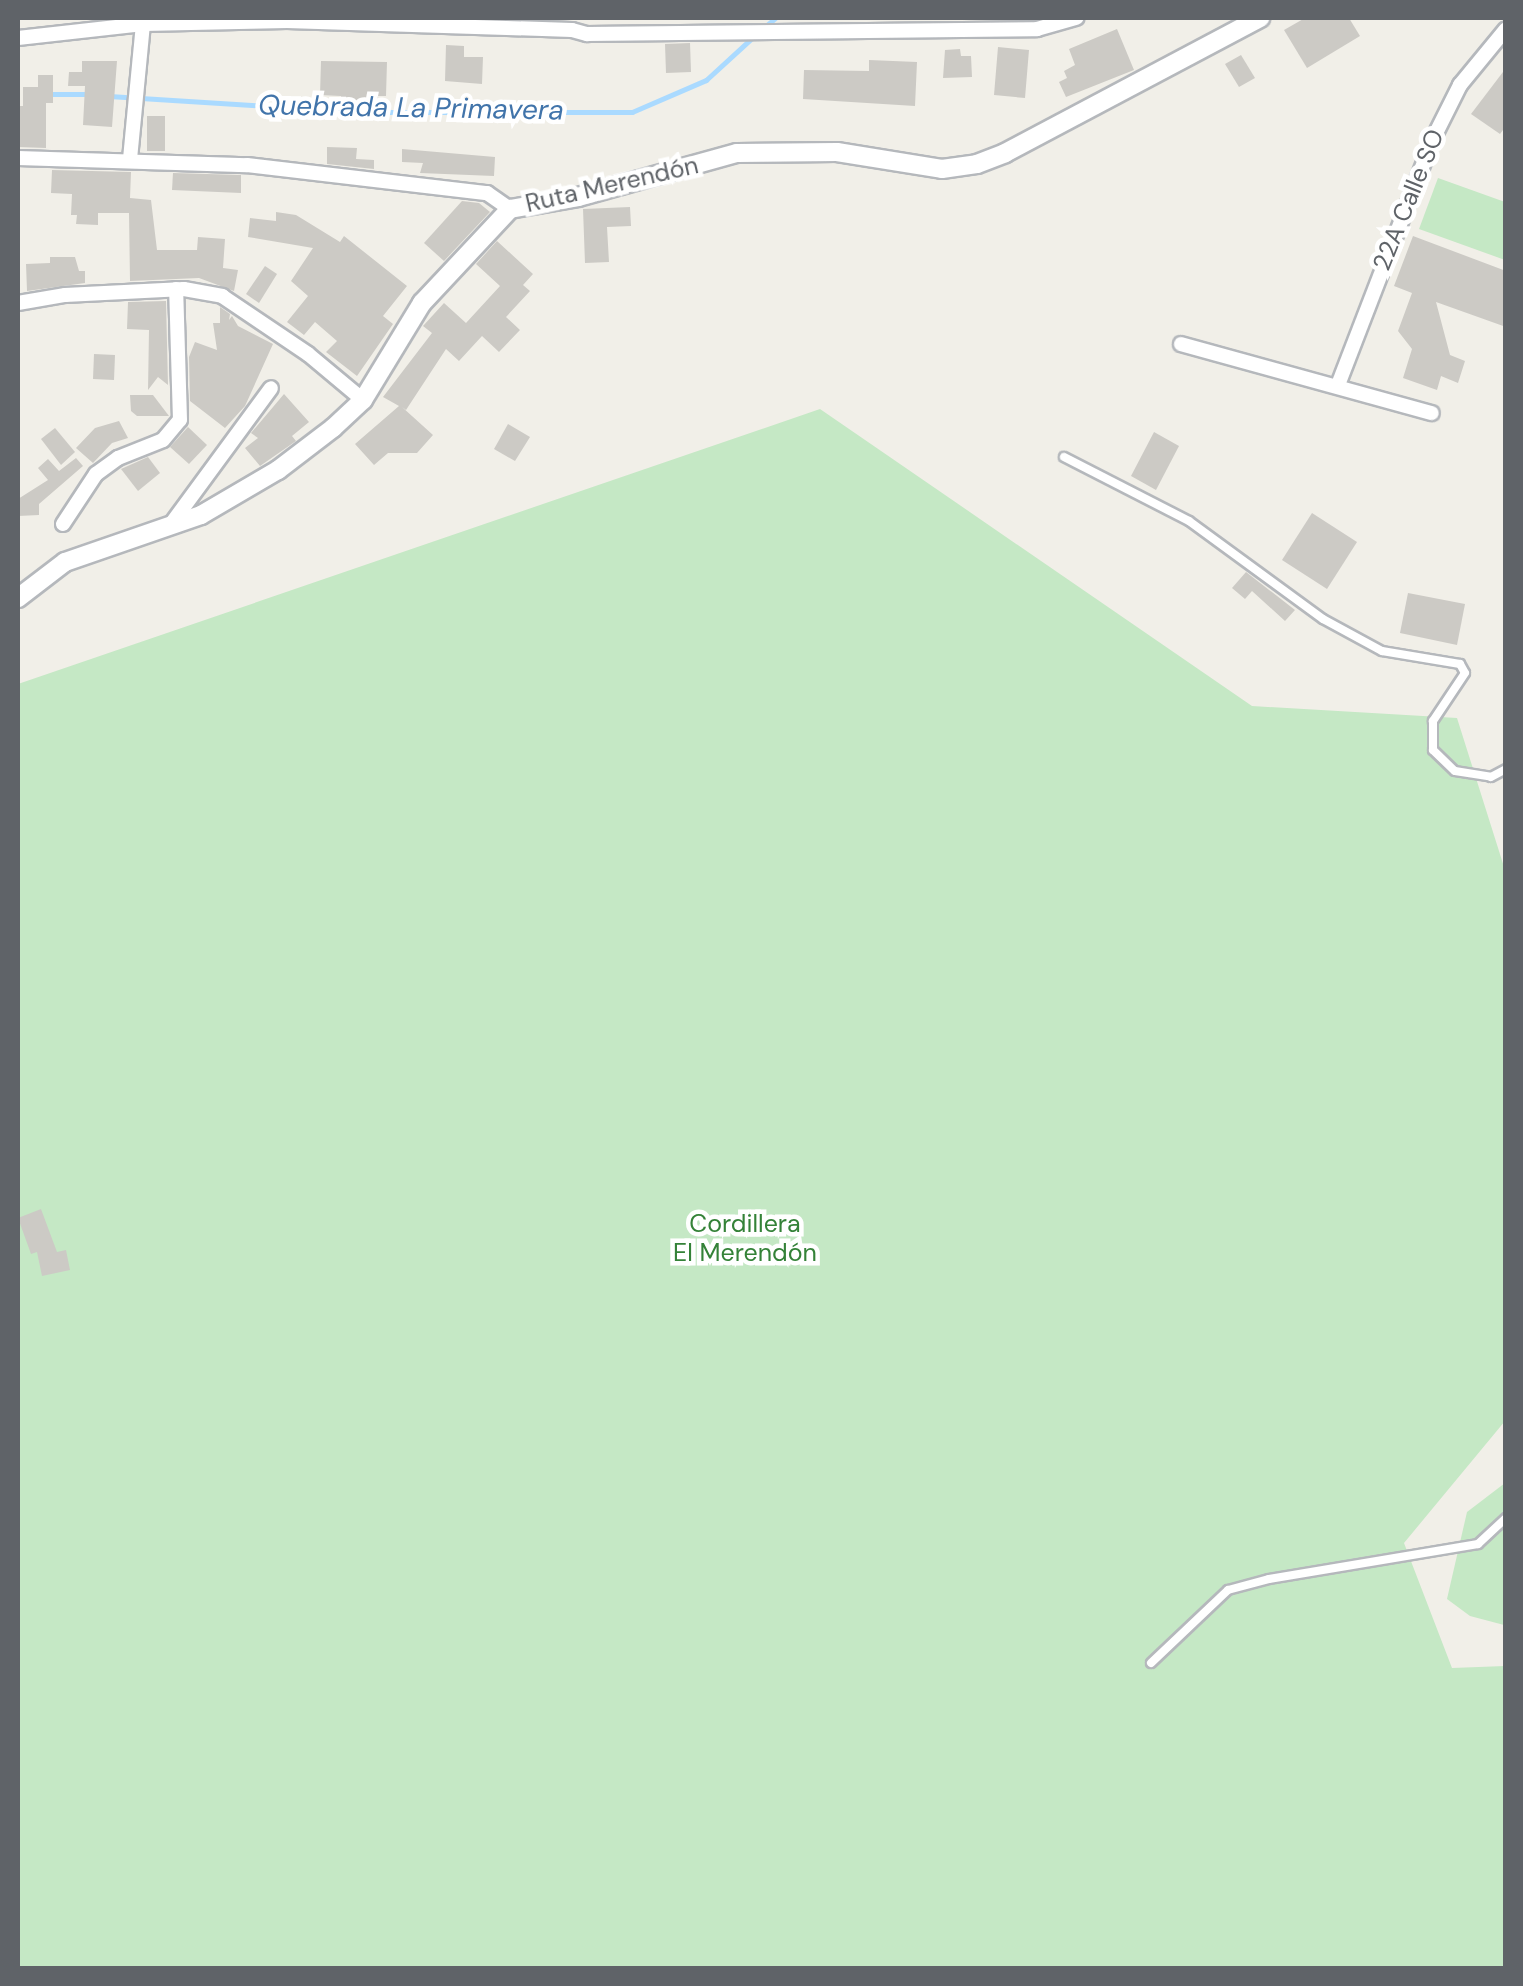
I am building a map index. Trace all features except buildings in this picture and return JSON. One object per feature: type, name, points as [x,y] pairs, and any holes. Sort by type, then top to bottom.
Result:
[{"type":"street","points":[[122,18],[142,24]]},
{"type":"street","points":[[18,38],[142,24],[287,21],[573,24],[587,34],[1037,29],[1076,18]]},
{"type":"street","name":"Ruta Merendón","points":[[18,598],[65,562],[200,515],[278,470],[362,400],[422,303],[510,208],[578,197],[738,154],[837,152],[942,169],[977,164],[1005,154],[1260,18]]},
{"type":"street","points":[[130,160],[142,24]]},
{"type":"street","name":"22A Calle SO","points":[[1338,385],[1432,141],[1460,85],[1506,29]]},
{"type":"street","points":[[18,158],[248,165],[487,193],[510,208]]},
{"type":"street","points":[[18,303],[66,295],[176,289],[222,296],[308,354],[362,400]]},
{"type":"street","points":[[63,524],[96,474],[118,458],[163,440],[180,420],[176,289]]},
{"type":"street","points":[[1182,344],[1432,414]]},
{"type":"street","points":[[168,527],[271,388]]},
{"type":"lane","points":[[1064,457],[1189,522],[1323,619],[1382,651],[1460,664],[1465,673],[1433,720],[1433,750],[1456,772],[1491,778],[1506,769]]},
{"type":"lane","points":[[1151,1663],[1228,1590],[1269,1579],[1478,1544],[1506,1518]]},
{"type":"green space","points":[[1438,178],[1505,202],[1505,260],[1419,229]]},
{"type":"green space","name":"Cordillera El Merendón","points":[[820,409],[1252,706],[1457,718],[1505,870],[1505,1421],[1404,1543],[1452,1668],[1505,1666],[1505,1968],[18,1968],[18,684]]},
{"type":"green space","points":[[1505,1483],[1504,1625],[1470,1616],[1447,1599],[1467,1512]]},
{"type":"waterway","name":"Quebrada La Primavera","points":[[762,29],[775,18]]},
{"type":"waterway","name":"Quebrada La Primavera","points":[[374,112],[632,112],[706,80],[754,36]]},
{"type":"waterway","name":"Quebrada La Primavera","points":[[50,94],[89,94]]},
{"type":"waterway","name":"Quebrada La Primavera","points":[[109,96],[348,111]]}]
